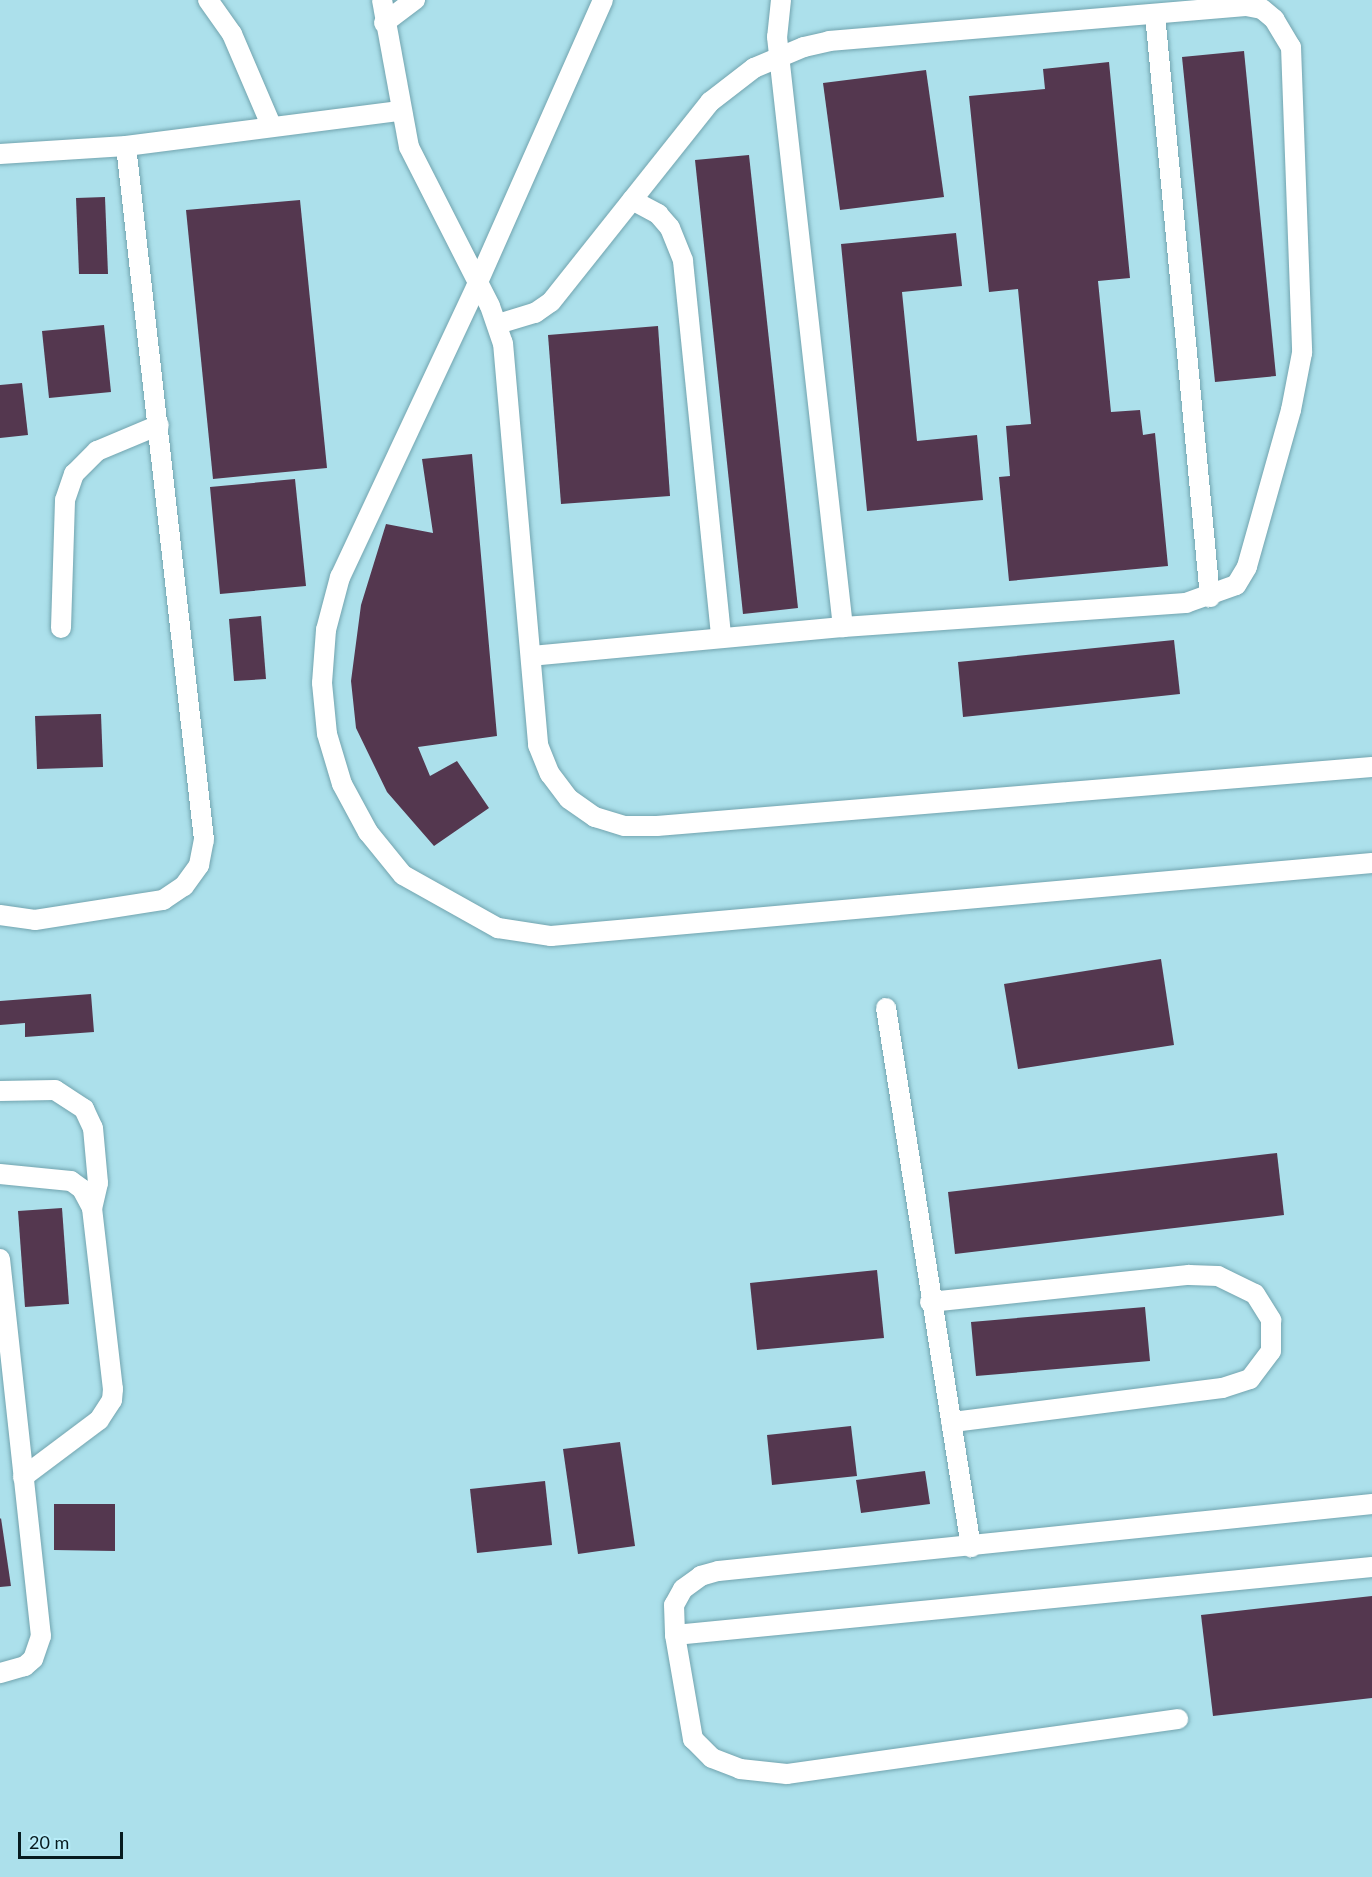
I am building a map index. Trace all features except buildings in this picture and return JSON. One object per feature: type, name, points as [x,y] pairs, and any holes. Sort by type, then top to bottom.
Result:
[{"type":"lane","points":[[208,0],[232,34],[271,124]]},
{"type":"lane","points":[[382,0],[400,111],[417,165],[498,324],[505,363],[538,745],[550,774],[569,799],[595,817],[625,826],[1372,767]]},
{"type":"lane","points":[[384,23],[415,0]]},
{"type":"lane","points":[[603,0],[477,285],[340,578],[326,630],[323,693],[327,734],[342,784],[368,832],[403,875],[498,928],[551,936],[1372,863]]},
{"type":"lane","points":[[781,0],[779,56],[843,627]]},
{"type":"lane","points":[[498,324],[535,314],[551,302],[710,102],[731,84],[779,56],[830,41],[1246,6],[1262,9],[1285,31],[1291,47],[1302,353],[1299,381],[1247,567],[1236,585],[1210,597],[1186,603],[843,627],[531,656]]},
{"type":"lane","points":[[1155,14],[1210,597]]},
{"type":"lane","points":[[0,154],[126,146],[271,124],[400,111]]},
{"type":"lane","points":[[0,915],[35,920],[163,900],[184,886],[199,865],[203,814],[126,146]]},
{"type":"lane","points":[[632,200],[658,214],[670,228],[683,261],[721,637]]},
{"type":"lane","points":[[62,628],[65,500],[74,474],[97,450],[159,424]]},
{"type":"lane","points":[[886,1008],[930,1302],[971,1547]]},
{"type":"lane","points":[[0,1091],[55,1090],[84,1109],[93,1128],[98,1183],[92,1208],[112,1400],[99,1420],[23,1477]]},
{"type":"lane","points":[[0,1174],[71,1181],[82,1189],[92,1208]]},
{"type":"lane","points":[[0,1259],[40,1636],[33,1659],[25,1666],[0,1672]]},
{"type":"lane","points":[[930,1302],[1189,1275],[1218,1276],[1255,1294],[1270,1320],[1270,1351],[1250,1379],[1222,1388],[951,1422]]},
{"type":"lane","points":[[1178,1719],[787,1774],[740,1769],[712,1758],[693,1739],[675,1635],[674,1605],[682,1589],[701,1576],[1372,1504]]},
{"type":"lane","points":[[675,1635],[1372,1567]]}]
